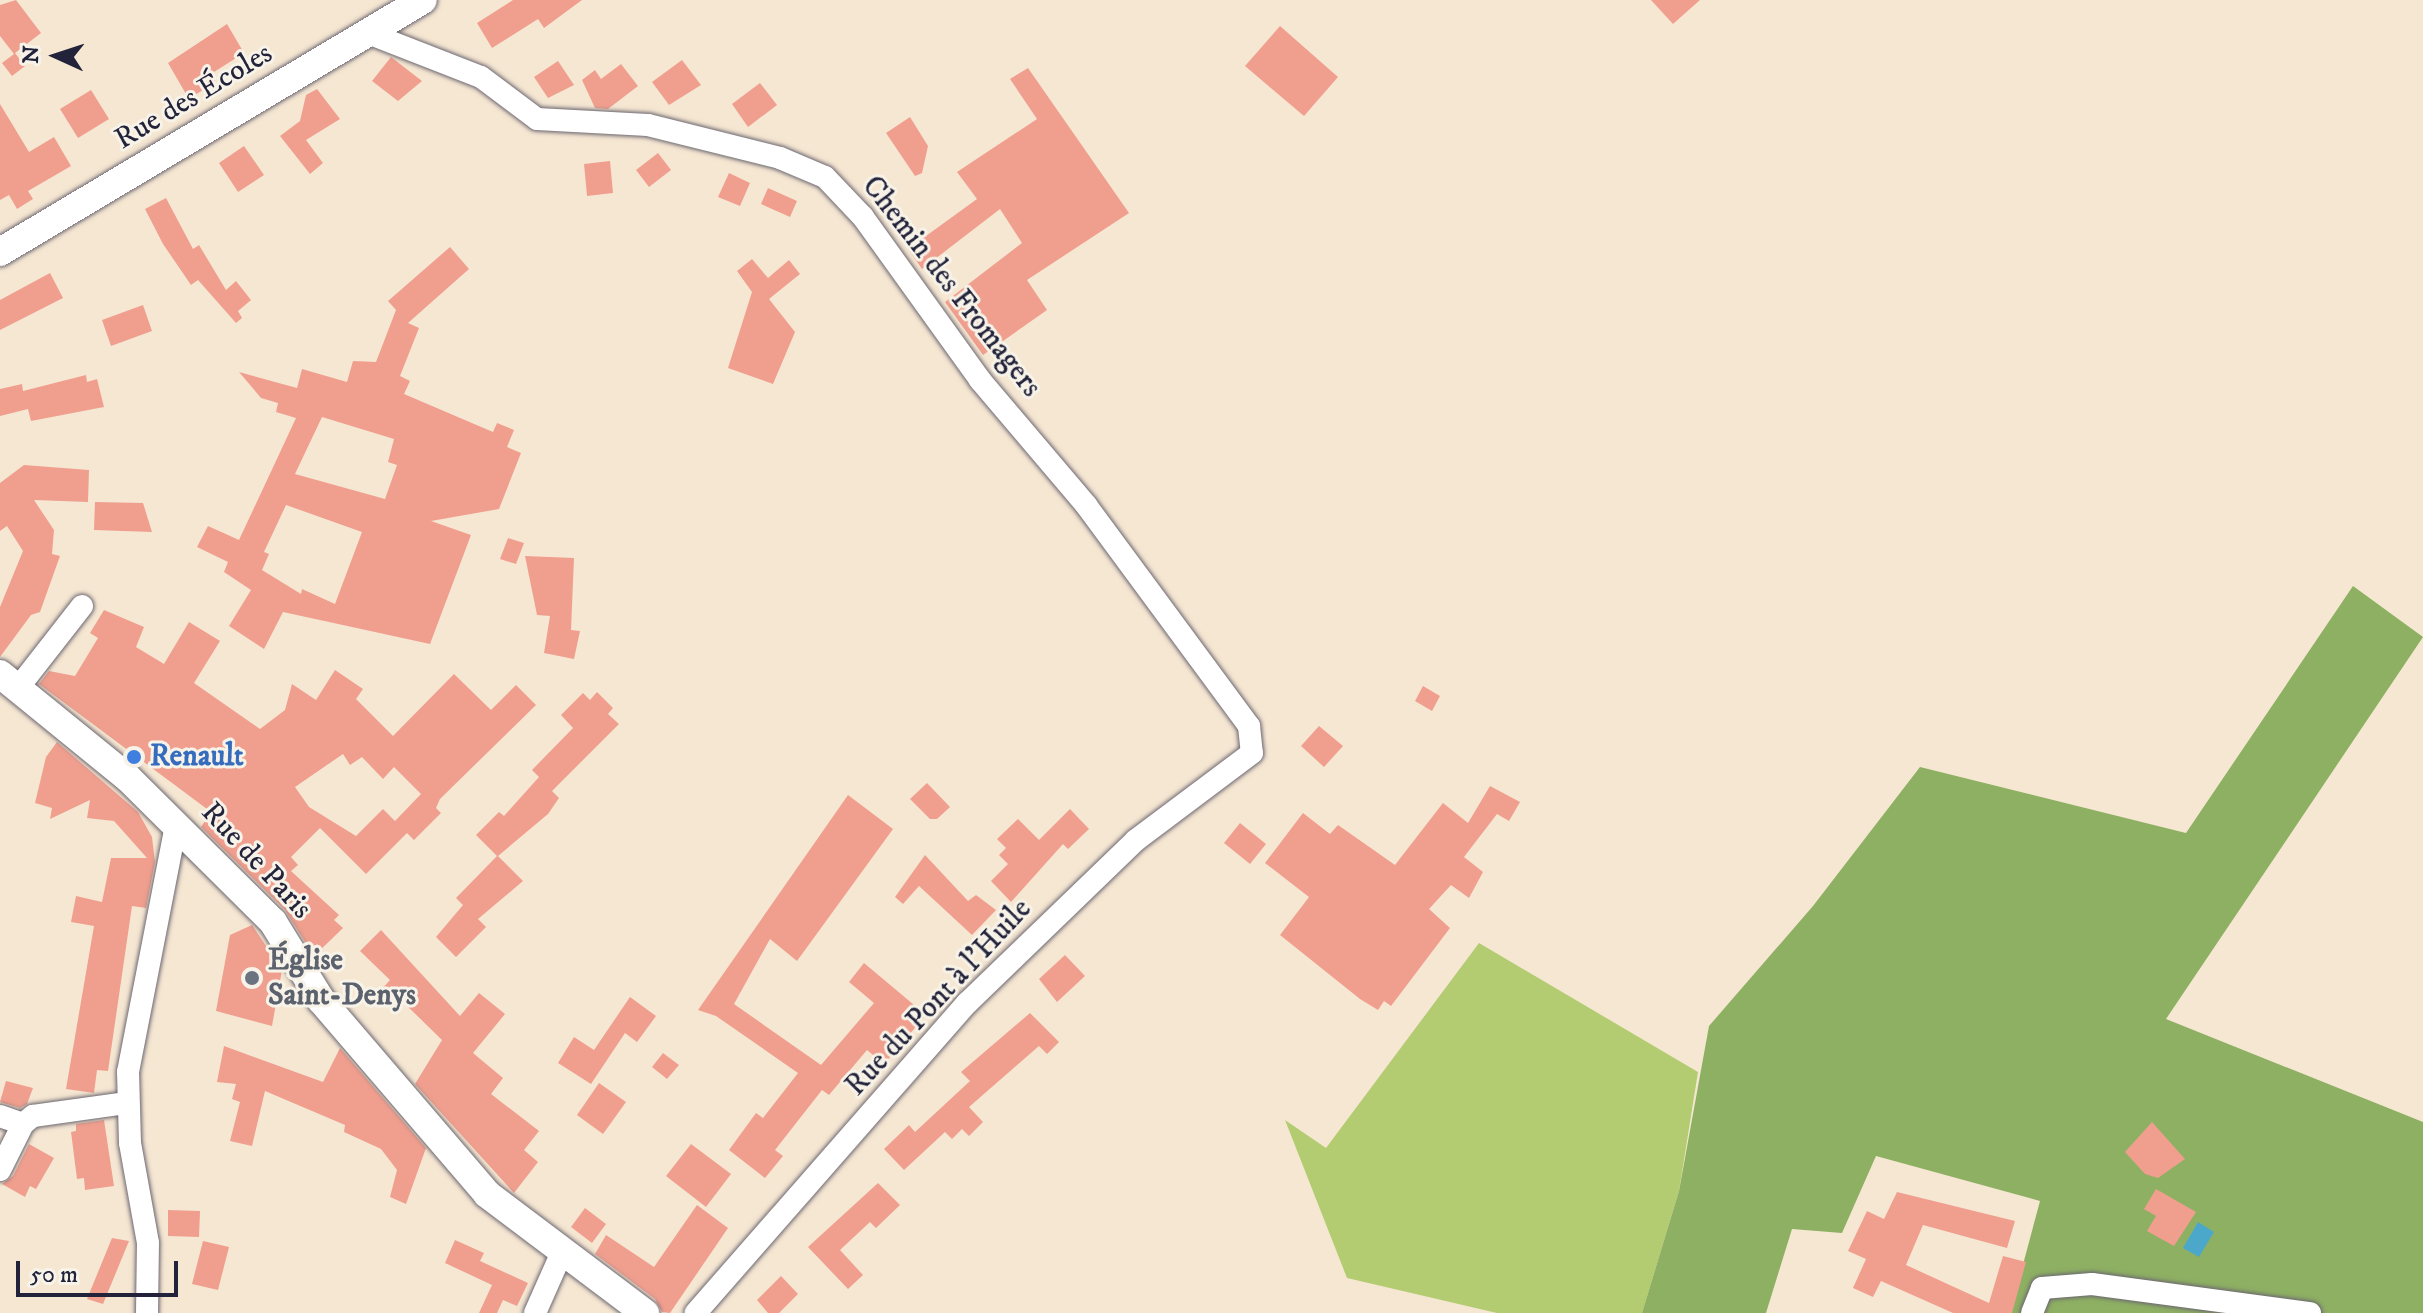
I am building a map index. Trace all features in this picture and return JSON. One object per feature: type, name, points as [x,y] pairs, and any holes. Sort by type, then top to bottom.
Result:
[{"type":"street","name":"Rue des Écoles","points":[[2,246],[423,0]]},
{"type":"street","name":"Chemin des Fromagers","points":[[368,33],[481,77],[537,119],[648,125],[780,158],[825,177],[863,217],[980,380],[1000,399],[1200,653],[1249,726],[1252,753]]},
{"type":"street","points":[[9,681],[82,606]]},
{"type":"street","name":"Rue de Paris","points":[[9,681],[176,825],[273,922],[321,1000],[487,1194],[645,1313]]},
{"type":"street","name":"Rue du Pont à l'Huile","points":[[696,1313],[967,1003],[1135,841],[1252,753]]},
{"type":"street","points":[[147,1313],[148,1243],[127,1103],[128,1072],[176,825]]},
{"type":"street","points":[[0,1170],[23,1124],[33,1116],[69,1108],[127,1103]]},
{"type":"street","points":[[0,1116],[23,1124]]},
{"type":"street","points":[[535,1313],[562,1252]]},
{"type":"street","points":[[2032,1313],[2042,1288],[2092,1284],[2310,1313]]},
{"type":"green space","points":[[2353,586],[2423,637],[2166,1019],[2423,1122],[2423,1313],[2010,1313],[2040,1201],[1876,1156],[1842,1233],[1792,1229],[1766,1313],[1642,1313],[1679,1191],[1709,1026],[1813,906],[1920,767],[2186,833]]},
{"type":"green space","points":[[1479,943],[1698,1072],[1679,1191],[1642,1313],[1497,1313],[1347,1278],[1285,1120],[1326,1148]]},
{"type":"water","points":[[2198,1222],[2214,1232],[2199,1257],[2183,1248]]},
{"type":"building","points":[[16,0],[41,33],[15,53],[25,66],[12,76],[2,63],[14,54],[0,36],[0,5]]},
{"type":"building","points":[[513,0],[582,0],[544,28],[538,19],[492,48],[477,23]]},
{"type":"building","points":[[1651,0],[1700,0],[1673,24]]},
{"type":"building","points":[[227,24],[244,53],[214,72],[215,83],[193,96],[186,94],[168,63]]},
{"type":"building","points":[[1280,26],[1338,77],[1304,116],[1245,66]]},
{"type":"building","points":[[391,57],[422,81],[398,101],[372,81]]},
{"type":"building","points":[[682,60],[701,85],[669,105],[652,82]]},
{"type":"building","points":[[558,61],[574,85],[548,98],[534,77]]},
{"type":"building","points":[[621,64],[638,86],[608,109],[595,108],[582,80],[595,70],[601,79]]},
{"type":"building","points":[[1028,68],[1129,213],[1027,280],[1047,310],[983,355],[945,302],[1022,243],[1000,209],[922,269],[908,249],[977,199],[957,172],[1037,119],[1010,79]]},
{"type":"building","points":[[760,83],[777,105],[748,127],[732,104]]},
{"type":"building","points":[[317,89],[340,119],[306,140],[323,163],[310,174],[280,136],[300,121],[306,95]]},
{"type":"building","points":[[91,90],[109,119],[78,138],[60,109]]},
{"type":"building","points":[[0,104],[29,152],[54,137],[71,166],[28,191],[33,199],[17,209],[9,195],[0,200]]},
{"type":"building","points":[[910,117],[928,146],[922,173],[915,176],[886,133]]},
{"type":"building","points":[[244,146],[264,175],[238,192],[219,163]]},
{"type":"building","points":[[658,153],[671,170],[649,187],[636,170]]},
{"type":"building","points":[[610,161],[613,193],[587,196],[584,164]]},
{"type":"building","points":[[729,173],[750,183],[740,206],[718,197]]},
{"type":"building","points":[[768,188],[797,201],[790,217],[761,204]]},
{"type":"building","points":[[166,198],[193,249],[199,245],[226,290],[236,281],[251,300],[238,311],[242,318],[236,323],[198,280],[191,285],[163,244],[145,209]]},
{"type":"building","points":[[450,247],[469,269],[408,323],[419,328],[400,376],[410,381],[404,394],[493,432],[497,423],[514,430],[507,447],[521,453],[499,509],[431,521],[471,535],[430,644],[283,612],[264,649],[229,626],[251,590],[224,572],[228,562],[197,547],[208,526],[239,540],[296,418],[276,412],[278,403],[261,398],[239,372],[297,388],[302,369],[347,382],[353,361],[376,362],[396,310],[388,301]],"holes":[[[322,417],[394,439],[388,462],[397,465],[385,499],[295,474]],[[286,505],[362,532],[335,604],[302,589],[301,594],[262,570],[269,554],[264,552]]]},
{"type":"building","points":[[752,259],[768,278],[789,260],[800,274],[769,299],[795,332],[773,384],[728,368],[752,292],[737,271]]},
{"type":"building","points":[[50,273],[63,298],[0,330],[0,300]]},
{"type":"building","points":[[143,305],[152,331],[111,346],[102,320]]},
{"type":"building","points":[[86,375],[87,382],[97,379],[104,407],[31,421],[28,409],[0,416],[0,389],[22,384],[23,391]]},
{"type":"building","points":[[24,465],[89,470],[88,502],[34,500],[54,530],[52,554],[60,556],[40,612],[31,615],[0,657],[0,607],[23,551],[7,526],[0,531],[0,483]]},
{"type":"building","points":[[95,502],[143,503],[152,532],[94,530]]},
{"type":"building","points":[[508,538],[524,543],[516,564],[500,559]]},
{"type":"building","points":[[525,556],[574,558],[571,630],[580,631],[574,659],[544,653],[550,616],[537,615]]},
{"type":"building","points":[[104,610],[144,627],[136,647],[164,664],[189,622],[220,641],[194,683],[260,729],[285,710],[292,684],[316,700],[335,670],[363,689],[356,699],[393,736],[454,674],[491,710],[516,685],[536,705],[440,799],[436,808],[441,813],[414,840],[407,833],[366,874],[320,828],[291,857],[298,865],[291,871],[339,915],[334,920],[343,928],[314,956],[285,910],[201,827],[211,812],[39,684],[49,671],[75,676],[98,638],[90,633]],"holes":[[[343,754],[350,765],[362,757],[383,779],[394,767],[421,794],[395,821],[383,809],[356,836],[309,807],[295,787]]]},
{"type":"building","points":[[1423,686],[1440,696],[1432,711],[1415,701]]},
{"type":"building","points":[[597,692],[613,708],[608,714],[619,724],[552,791],[559,798],[548,814],[498,856],[523,881],[478,919],[486,927],[456,957],[436,937],[463,905],[456,898],[497,856],[476,835],[499,812],[504,816],[539,777],[532,770],[573,728],[561,715],[583,693],[590,700]]},
{"type":"building","points":[[1319,726],[1343,746],[1324,767],[1301,746]]},
{"type":"building","points":[[57,742],[138,812],[152,837],[155,862],[146,908],[132,906],[108,1071],[97,1070],[94,1093],[66,1089],[94,926],[71,922],[76,896],[102,902],[111,858],[147,858],[114,821],[87,818],[90,800],[50,819],[52,808],[35,803],[46,757]]},
{"type":"building","points":[[927,783],[950,807],[937,819],[930,819],[910,799]]},
{"type":"building","points":[[1490,786],[1520,802],[1509,821],[1497,814],[1464,857],[1483,872],[1469,898],[1451,885],[1429,909],[1450,928],[1391,1006],[1384,1001],[1378,1010],[1360,999],[1280,935],[1309,897],[1265,863],[1303,813],[1330,834],[1338,825],[1395,865],[1443,803],[1468,823]]},
{"type":"building","points":[[848,795],[893,829],[797,961],[770,939],[734,1004],[821,1065],[874,1003],[849,982],[864,963],[926,1015],[884,1064],[867,1050],[829,1095],[822,1090],[775,1150],[783,1156],[765,1178],[729,1150],[756,1113],[763,1118],[798,1073],[716,1016],[698,1010]]},
{"type":"building","points":[[1070,809],[1089,829],[1068,849],[1063,844],[1011,902],[991,881],[1008,864],[999,855],[1006,848],[997,839],[1018,819],[1039,840]]},
{"type":"building","points":[[1240,823],[1266,844],[1250,864],[1224,843]]},
{"type":"building","points":[[925,855],[968,901],[976,895],[996,910],[972,935],[919,886],[903,904],[895,897]]},
{"type":"building","name":"Église Saint-Denys","points":[[252,925],[282,970],[272,1026],[216,1011],[230,935]]},
{"type":"building","points":[[381,930],[460,1016],[479,993],[505,1014],[473,1053],[503,1078],[491,1094],[539,1131],[524,1150],[538,1162],[514,1193],[415,1084],[442,1040],[400,999],[396,1003],[382,989],[390,980],[360,951]]},
{"type":"building","points":[[1065,955],[1085,976],[1057,1002],[1039,979]]},
{"type":"building","points":[[630,997],[656,1016],[637,1042],[625,1033],[591,1084],[558,1063],[574,1037],[594,1050]]},
{"type":"building","points":[[1030,1013],[1059,1042],[1047,1054],[1039,1046],[969,1107],[983,1122],[969,1136],[962,1129],[952,1139],[945,1132],[904,1170],[884,1149],[909,1125],[915,1132],[970,1081],[961,1072]]},
{"type":"building","points":[[224,1046],[323,1082],[340,1048],[426,1148],[406,1204],[390,1197],[397,1170],[381,1149],[344,1132],[345,1125],[265,1091],[252,1146],[230,1141],[240,1102],[232,1099],[236,1084],[217,1082]]},
{"type":"building","points":[[663,1053],[679,1065],[667,1079],[652,1067]]},
{"type":"building","points":[[6,1081],[33,1088],[27,1104],[20,1108],[0,1102]]},
{"type":"building","points":[[599,1083],[626,1102],[603,1134],[577,1115]]},
{"type":"building","points":[[104,1120],[114,1186],[85,1190],[84,1178],[77,1179],[71,1132],[76,1131],[76,1124]]},
{"type":"building","points":[[2152,1122],[2185,1159],[2158,1178],[2145,1174],[2125,1152]]},
{"type":"building","points":[[29,1144],[54,1158],[36,1189],[30,1186],[25,1197],[2,1184],[13,1176]]},
{"type":"building","points":[[691,1144],[731,1174],[706,1207],[666,1176]]},
{"type":"building","points":[[878,1183],[900,1205],[876,1228],[870,1222],[840,1250],[863,1275],[848,1289],[808,1247]]},
{"type":"building","points":[[2156,1189],[2196,1212],[2174,1246],[2147,1231],[2156,1216],[2144,1209]]},
{"type":"building","points":[[1897,1192],[2015,1221],[2007,1248],[1923,1225],[1906,1265],[1989,1303],[2003,1256],[2026,1262],[2012,1313],[1953,1313],[1881,1281],[1873,1297],[1853,1288],[1866,1259],[1848,1251],[1867,1211],[1884,1219]]},
{"type":"building","points":[[697,1205],[728,1228],[670,1313],[662,1312],[655,1299],[595,1254],[606,1235],[654,1267]]},
{"type":"building","points":[[585,1208],[606,1224],[592,1243],[571,1227]]},
{"type":"building","points":[[168,1210],[200,1211],[199,1237],[168,1236]]},
{"type":"building","points":[[112,1238],[129,1241],[103,1304],[87,1299]]},
{"type":"building","points":[[455,1240],[484,1253],[480,1261],[528,1283],[517,1306],[503,1300],[497,1313],[479,1313],[492,1285],[445,1263]]},
{"type":"building","points":[[203,1241],[229,1247],[218,1290],[192,1284]]},
{"type":"building","points":[[781,1276],[798,1294],[779,1313],[768,1313],[757,1300]]},
{"type":"place","name":"Renault","points":[[134,757]]},
{"type":"place","name":"Église Saint-Denys","points":[[252,978]]}]
